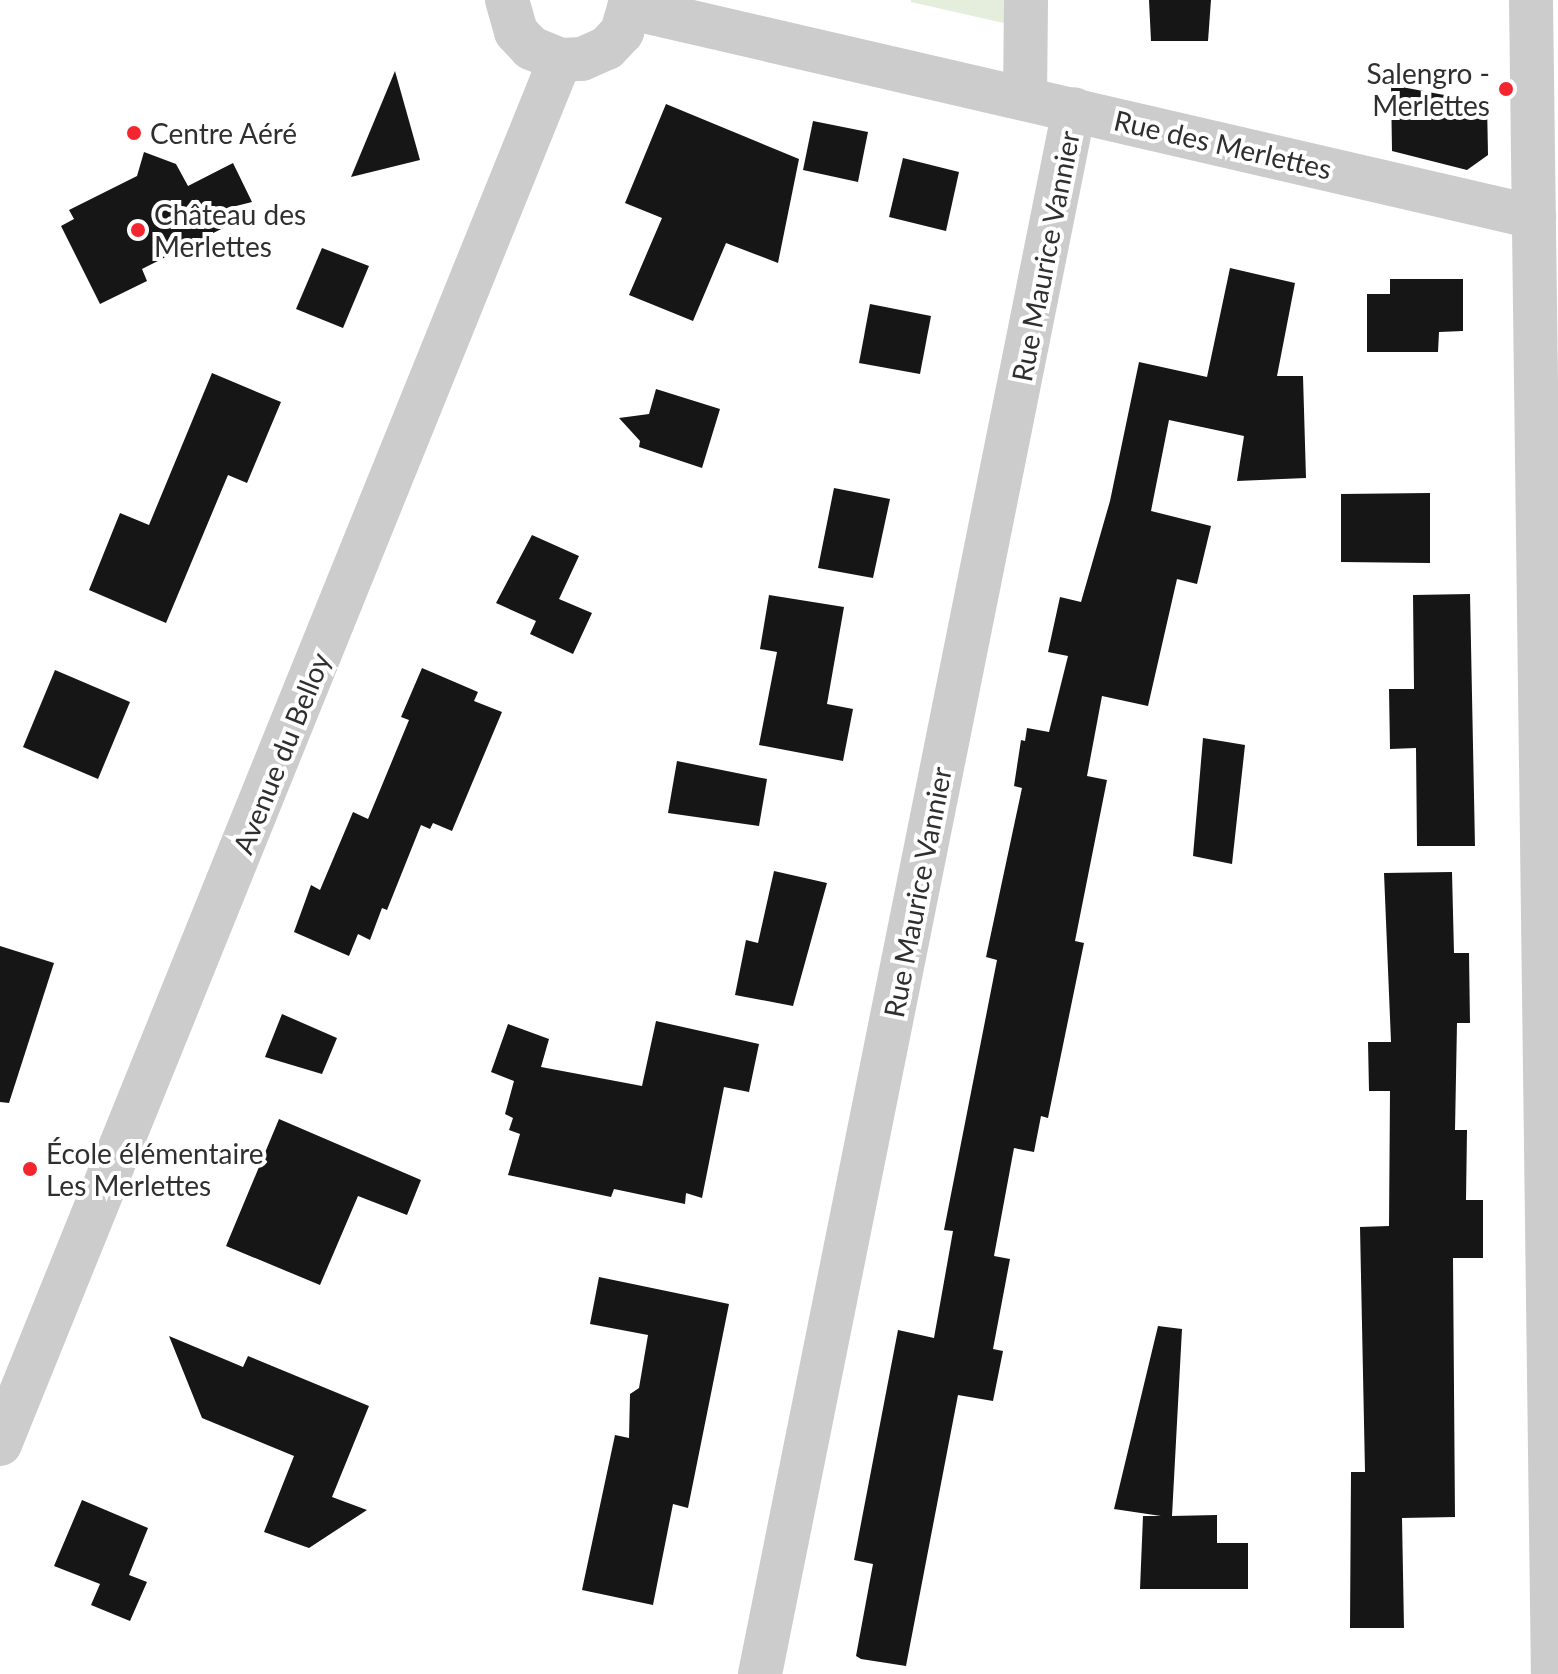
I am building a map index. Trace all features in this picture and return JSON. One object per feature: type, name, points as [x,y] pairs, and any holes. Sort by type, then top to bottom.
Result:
[{"type":"street","points":[[507,0],[516,32],[531,48],[560,60],[582,59],[607,48],[622,32],[631,4]]},
{"type":"street","points":[[1025,98],[1026,0]]},
{"type":"street","points":[[1531,0],[1534,217],[1547,294],[1553,1674]]},
{"type":"street","name":"Rue des Merlettes","points":[[631,4],[1534,217]]},
{"type":"street","name":"Avenue du Belloy","points":[[0,1444],[560,60]]},
{"type":"street","name":"Rue Maurice Vannier","points":[[760,1674],[1074,109]]},
{"type":"green space","points":[[1008,0],[1008,24],[911,2]]},
{"type":"building","points":[[1149,0],[1211,0],[1208,41],[1151,41]]},
{"type":"building","points":[[395,71],[420,160],[351,177]]},
{"type":"building","points":[[1391,85],[1487,103],[1488,155],[1467,170],[1392,151]]},
{"type":"building","points":[[666,104],[799,159],[778,263],[726,243],[693,321],[629,295],[662,218],[625,203]]},
{"type":"building","points":[[813,121],[868,132],[858,182],[803,170]]},
{"type":"building","name":"Château des Merlettes","points":[[144,152],[176,164],[188,186],[233,163],[252,202],[224,209],[245,217],[142,269],[147,281],[100,304],[61,226],[74,219],[69,210],[137,176]]},
{"type":"building","points":[[903,158],[959,172],[946,231],[889,217]]},
{"type":"building","points":[[322,248],[369,266],[343,328],[296,309]]},
{"type":"building","points":[[1230,268],[1295,283],[1277,376],[1303,376],[1306,478],[1237,481],[1244,436],[1169,420],[1151,511],[1211,526],[1197,584],[1177,579],[1148,706],[1102,696],[1087,776],[1107,780],[1075,941],[1084,943],[1048,1118],[1041,1116],[1034,1152],[1014,1148],[994,1256],[1010,1259],[993,1349],[1003,1351],[993,1401],[958,1395],[906,1666],[861,1659],[856,1656],[873,1564],[854,1560],[898,1330],[934,1338],[953,1231],[944,1230],[997,960],[986,957],[1022,788],[1014,786],[1021,740],[1025,741],[1027,728],[1049,732],[1068,656],[1048,652],[1060,597],[1081,602],[1110,501],[1139,362],[1207,377]]},
{"type":"building","points":[[1390,279],[1463,279],[1463,331],[1439,332],[1438,352],[1367,352],[1367,294],[1390,294]]},
{"type":"building","points":[[870,304],[931,316],[920,374],[859,363]]},
{"type":"building","points":[[212,373],[281,402],[247,483],[228,475],[166,623],[89,590],[120,513],[149,525]]},
{"type":"building","points":[[656,389],[720,409],[702,468],[639,447],[640,441],[619,418],[649,414]]},
{"type":"building","points":[[834,488],[890,499],[873,578],[818,568]]},
{"type":"building","points":[[1430,493],[1430,563],[1341,562],[1341,494]]},
{"type":"building","points":[[532,535],[579,556],[559,599],[592,613],[573,654],[530,634],[536,621],[496,603]]},
{"type":"building","points":[[1470,594],[1475,846],[1417,846],[1416,748],[1390,749],[1389,689],[1414,689],[1413,595]]},
{"type":"building","points":[[769,595],[844,607],[827,704],[853,709],[843,761],[759,745],[777,652],[760,649]]},
{"type":"building","points":[[422,668],[478,692],[474,701],[502,712],[452,831],[433,823],[430,829],[421,825],[387,910],[382,908],[370,940],[358,934],[349,956],[294,932],[311,885],[320,890],[353,812],[368,819],[409,720],[401,717]]},
{"type":"building","points":[[55,670],[130,702],[98,779],[23,747]]},
{"type":"building","points":[[1203,738],[1245,745],[1232,864],[1193,856]]},
{"type":"building","points":[[677,761],[767,779],[759,826],[668,813]]},
{"type":"building","points":[[774,871],[827,883],[793,1006],[735,995],[746,940],[758,943]]},
{"type":"building","points":[[1452,872],[1454,953],[1469,953],[1470,1023],[1457,1023],[1455,1130],[1467,1130],[1466,1200],[1483,1200],[1483,1258],[1453,1258],[1455,1517],[1402,1518],[1404,1628],[1350,1628],[1351,1472],[1365,1472],[1360,1227],[1389,1226],[1390,1091],[1369,1091],[1368,1042],[1391,1042],[1384,873]]},
{"type":"building","points":[[0,946],[54,963],[9,1103],[0,1102]]},
{"type":"building","points":[[282,1014],[337,1038],[322,1074],[265,1057]]},
{"type":"building","points":[[656,1021],[759,1044],[749,1092],[724,1087],[702,1198],[686,1193],[685,1204],[614,1189],[611,1197],[508,1175],[520,1134],[509,1130],[513,1118],[505,1114],[514,1081],[491,1072],[508,1024],[549,1039],[541,1067],[642,1086]]},
{"type":"building","points":[[279,1119],[421,1180],[407,1215],[358,1196],[320,1285],[226,1246]]},
{"type":"building","points":[[599,1277],[729,1304],[688,1508],[673,1504],[653,1605],[582,1590],[615,1435],[629,1438],[630,1394],[639,1388],[648,1335],[590,1324]]},
{"type":"building","points":[[1158,1326],[1182,1329],[1172,1516],[1217,1515],[1217,1543],[1248,1543],[1248,1589],[1140,1589],[1143,1516],[1161,1516],[1114,1509]]},
{"type":"building","points":[[169,1336],[243,1367],[248,1356],[369,1406],[332,1497],[367,1510],[309,1548],[264,1532],[294,1456],[202,1418]]},
{"type":"building","points":[[82,1500],[148,1528],[129,1575],[147,1582],[130,1621],[91,1605],[100,1584],[54,1566]]},
{"type":"place","name":"Salengro - Merlettes","points":[[1506,89]]},
{"type":"place","name":"Centre Aéré","points":[[134,133]]},
{"type":"place","name":"Château des Merlettes","points":[[138,230]]},
{"type":"place","name":"École élémentaire Les Merlettes","points":[[30,1169]]}]
